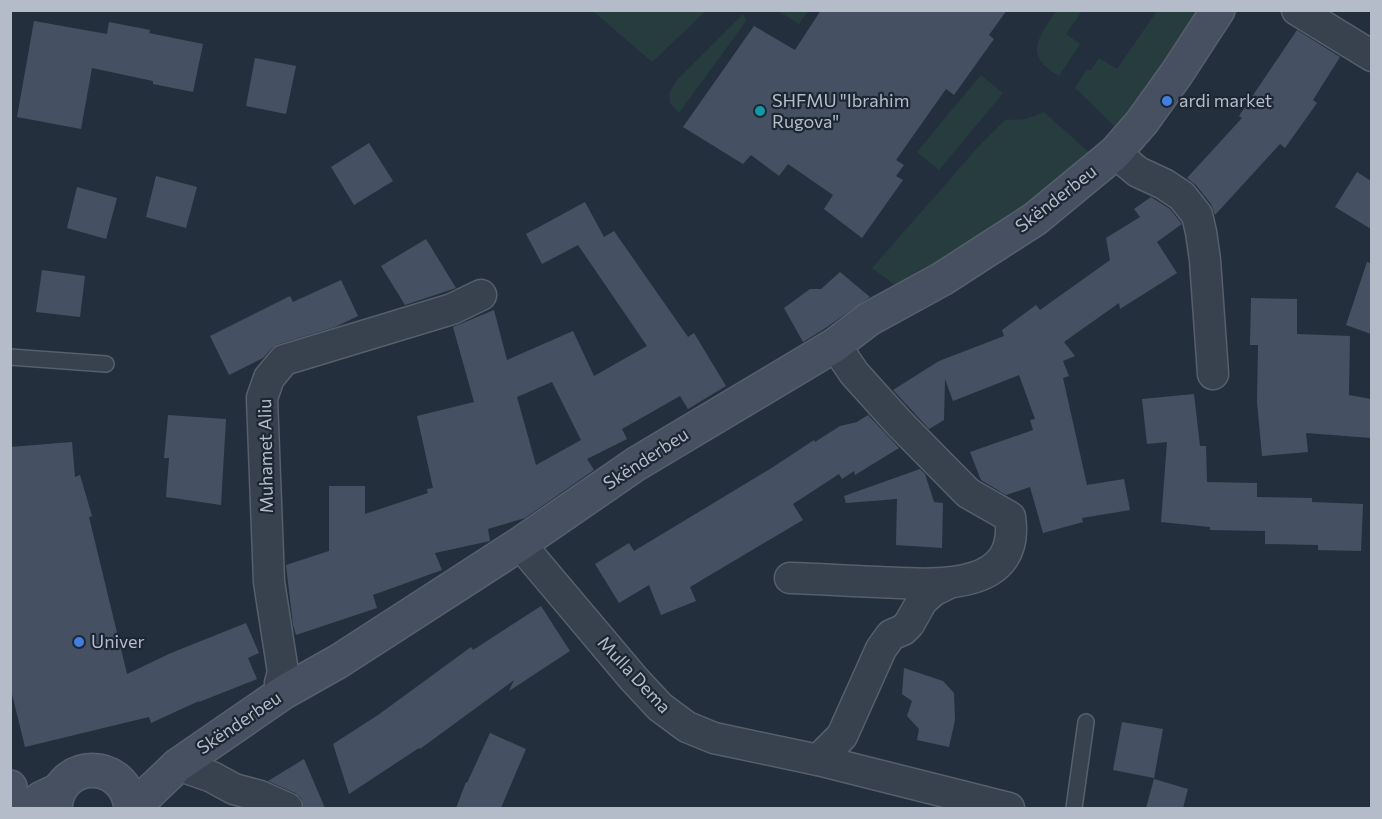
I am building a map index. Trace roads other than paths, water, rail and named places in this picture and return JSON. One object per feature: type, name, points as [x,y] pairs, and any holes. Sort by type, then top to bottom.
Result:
[{"type":"main road","name":"Skënderbeu","points":[[132,808],[178,765],[284,692],[339,661],[520,544],[636,464],[836,345],[869,319],[942,279],[1035,219],[1114,153],[1142,122],[1178,73],[1218,10]]},
{"type":"main road","name":"Skënderbeu","points":[[28,808],[42,798],[57,799],[67,780],[77,773],[88,770],[178,765]]},
{"type":"main road","points":[[100,771],[120,781],[130,799],[132,808]]},
{"type":"main road","points":[[10,787],[11,808]]},
{"type":"street","points":[[1297,10],[1371,56]]},
{"type":"street","name":"Skënderbeu","points":[[1114,153],[1138,172],[1164,184],[1182,196],[1197,215],[1205,260],[1213,374]]},
{"type":"street","name":"Muhamet Aliu","points":[[284,692],[280,682],[283,672],[269,582],[262,398],[269,378],[284,360],[452,309],[482,295]]},
{"type":"street","points":[[790,578],[947,584],[962,582],[981,576],[998,563],[1006,553],[1010,541],[1012,529],[1010,517],[968,494],[854,373],[836,345]]},
{"type":"street","name":"Mulla Dema","points":[[520,544],[633,678],[660,706],[687,727],[714,738],[818,760],[1009,808]]},
{"type":"street","points":[[818,760],[842,736],[881,649],[891,635],[903,630],[922,601],[933,591],[947,584]]},
{"type":"street","points":[[178,765],[287,808]]},
{"type":"lane","points":[[10,357],[106,364]]},
{"type":"lane","points":[[1074,808],[1086,722]]},
{"type":"place","name":"ardi market","points":[[1167,101]]},
{"type":"place","name":"SHFMU \"Ibrahim Rugova\"","points":[[760,111]]},
{"type":"place","name":"Univer","points":[[79,642]]}]
